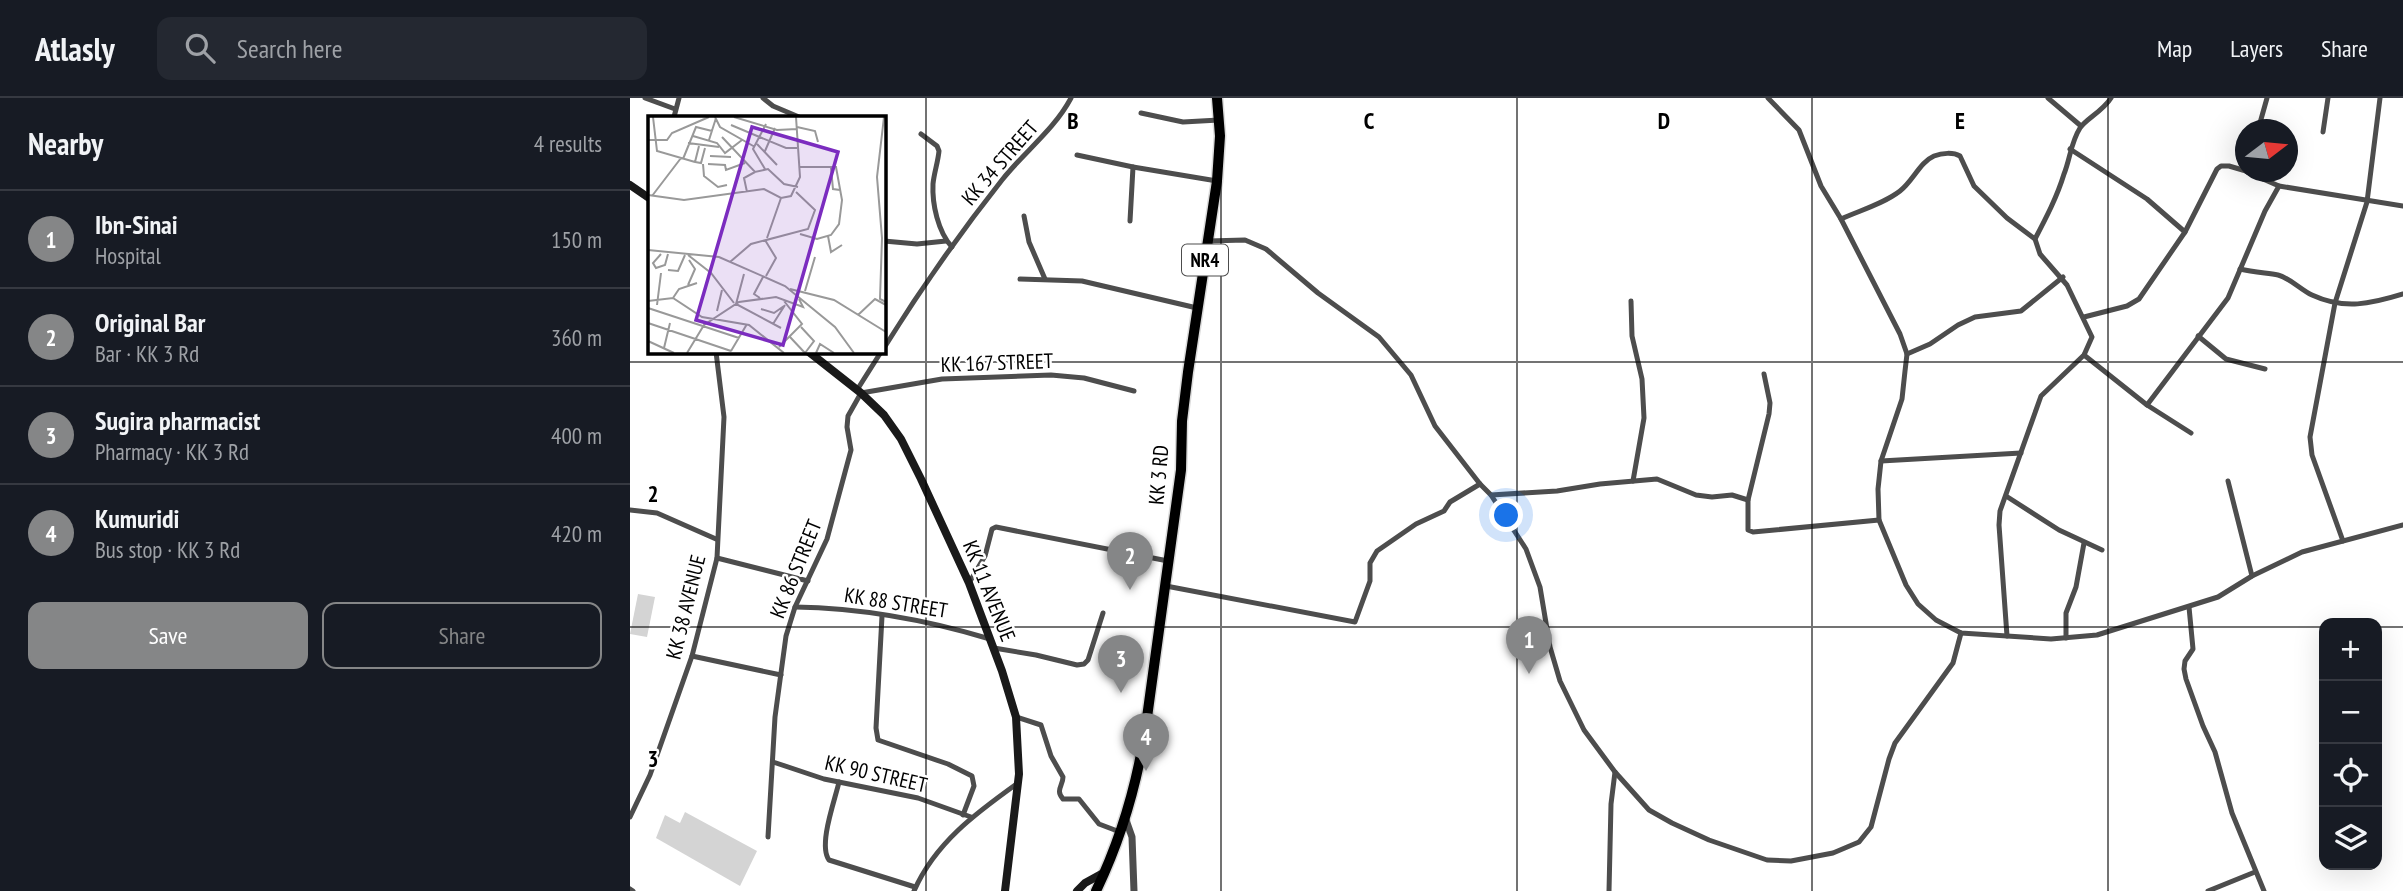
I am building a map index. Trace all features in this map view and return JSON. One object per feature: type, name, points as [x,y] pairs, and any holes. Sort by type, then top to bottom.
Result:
[{"type":"highway","name":"KK 3 RD","points":[[1097,891],[1126,820],[1139,768],[1181,470],[1182,421],[1197,308],[1217,181],[1217,98]]},
{"type":"main road","points":[[630,186],[648,197]]},
{"type":"main road","name":"KK 11 AVENUE","points":[[812,354],[859,391],[891,423],[901,439],[969,583],[994,648],[1016,718],[1019,755],[1005,891]]},
{"type":"main road","points":[[1077,891],[1085,883],[1105,872]]},
{"type":"street","points":[[646,98],[675,109]]},
{"type":"street","points":[[674,116],[679,98]]},
{"type":"street","points":[[763,98],[773,106],[797,116]]},
{"type":"street","name":"KK 34 STREET","points":[[886,344],[951,247],[1015,164],[1056,122],[1071,98]]},
{"type":"street","points":[[1768,98],[1799,130],[1821,186],[1890,312],[1907,355],[1902,399],[1881,461],[1879,520],[1906,585],[1918,604],[1936,620],[1961,633],[2051,639],[2097,635],[2218,597],[2252,576],[2302,552],[2403,526]]},
{"type":"street","points":[[2048,98],[2081,126]]},
{"type":"street","points":[[2035,239],[2054,203],[2066,171],[2070,149],[2081,126],[2099,113],[2111,98]]},
{"type":"street","points":[[2261,119],[2267,98]]},
{"type":"street","points":[[2323,132],[2328,98]]},
{"type":"street","points":[[2343,541],[2312,454],[2310,438],[2335,303],[2367,202],[2380,98]]},
{"type":"street","points":[[1141,113],[1184,122],[1219,120]]},
{"type":"street","points":[[921,134],[937,146],[939,151],[933,183],[934,195],[946,241],[951,247]]},
{"type":"street","points":[[2070,149],[2147,199],[2185,232]]},
{"type":"street","points":[[1841,219],[1899,191],[1930,158],[1957,153],[1973,186],[2007,218],[2035,239],[2040,254],[2063,277],[2092,337],[2084,355],[2041,396],[2000,512],[2007,636]]},
{"type":"street","points":[[1077,155],[1217,181]]},
{"type":"street","points":[[2084,317],[2127,306],[2139,299],[2185,232],[2217,169],[2221,166],[2235,168]]},
{"type":"street","points":[[1130,221],[1133,167]]},
{"type":"street","points":[[2270,182],[2279,186],[2367,202],[2403,206]]},
{"type":"street","points":[[2147,405],[2228,298],[2265,211],[2279,186]]},
{"type":"street","points":[[1024,216],[1025,230],[1045,279]]},
{"type":"street","points":[[1208,241],[1245,240],[1266,249],[1318,293],[1379,337],[1411,375],[1435,426],[1491,495],[1521,541],[1540,587],[1550,647],[1560,681],[1584,730],[1615,772],[1649,810],[1672,823],[1709,840],[1767,860],[1791,861],[1848,849],[1859,842],[1871,827],[1895,743],[1953,663],[1961,633]]},
{"type":"street","points":[[886,241],[917,244],[946,241]]},
{"type":"street","points":[[2240,269],[2280,276],[2313,296],[2335,303],[2357,306],[2403,294]]},
{"type":"street","points":[[1907,355],[1975,317],[2021,311],[2063,277]]},
{"type":"street","points":[[1020,278],[1082,281],[1197,308]]},
{"type":"street","points":[[1630,301],[1632,336],[1642,379],[1644,418],[1633,481]]},
{"type":"street","points":[[2198,337],[2226,359],[2265,369]]},
{"type":"street","name":"KK 38 AVENUE","points":[[630,816],[650,775],[692,656],[717,558],[724,417],[716,354]]},
{"type":"street","name":"KK 86 STREET","points":[[768,837],[775,717],[786,636],[827,539],[850,459],[851,441],[847,420],[859,391],[880,354]]},
{"type":"street","points":[[2084,355],[2147,405],[2191,433]]},
{"type":"street","points":[[1764,374],[1770,403],[1769,414],[1748,500],[1748,530],[1753,532],[1879,520]]},
{"type":"street","name":"KK 167 STREET","points":[[859,391],[942,379],[1051,375],[1084,378],[1134,391]]},
{"type":"street","points":[[1881,461],[2021,453]]},
{"type":"street","points":[[1491,495],[1557,491],[1657,479],[1696,495],[1732,495],[1748,500]]},
{"type":"street","points":[[2228,481],[2252,576]]},
{"type":"street","points":[[1166,586],[1354,622],[1370,581],[1370,562],[1377,551],[1416,524],[1444,511],[1450,502],[1480,484]]},
{"type":"street","points":[[2006,496],[2084,543],[2102,550]]},
{"type":"street","points":[[630,510],[657,513],[716,539]]},
{"type":"street","points":[[969,583],[985,556],[992,529],[996,527],[1168,561]]},
{"type":"street","points":[[2066,638],[2066,612],[2076,587],[2084,543]]},
{"type":"street","points":[[717,558],[808,581]]},
{"type":"street","name":"KK 88 STREET","points":[[796,607],[825,608],[933,623],[990,639]]},
{"type":"street","points":[[2189,607],[2193,649],[2185,661],[2184,669],[2203,726],[2215,752],[2232,813],[2264,891]]},
{"type":"street","points":[[994,648],[1084,664],[1088,660],[1103,613]]},
{"type":"street","points":[[882,616],[876,728],[878,740],[948,764],[972,776],[974,786],[963,815]]},
{"type":"street","points":[[692,656],[781,675]]},
{"type":"street","points":[[1016,718],[1041,725],[1051,756],[1063,777],[1059,789],[1063,799],[1079,799],[1099,824],[1120,832]]},
{"type":"street","name":"KK 90 STREET","points":[[773,762],[839,782],[918,798],[971,817]]},
{"type":"street","points":[[1609,891],[1611,804],[1615,772]]},
{"type":"street","points":[[839,782],[826,838],[826,855],[830,860],[914,889],[935,855],[971,817],[1018,783]]},
{"type":"street","points":[[1126,820],[1132,837],[1134,891]]},
{"type":"street","points":[[2208,891],[2255,872]]},
{"type":"shaded area","points":[[638,594],[655,597],[647,637],[630,634]]},
{"type":"shaded area","points":[[685,812],[757,851],[740,886],[656,838],[665,815],[680,823]]},
{"type":"place","name":"Original Bar","points":[[1130,590]]},
{"type":"place","name":"Ibn-Sinai","points":[[1529,674]]},
{"type":"place","name":"Sugira pharmacist","points":[[1121,693]]},
{"type":"place","name":"Kumuridi","points":[[1146,771]]}]
